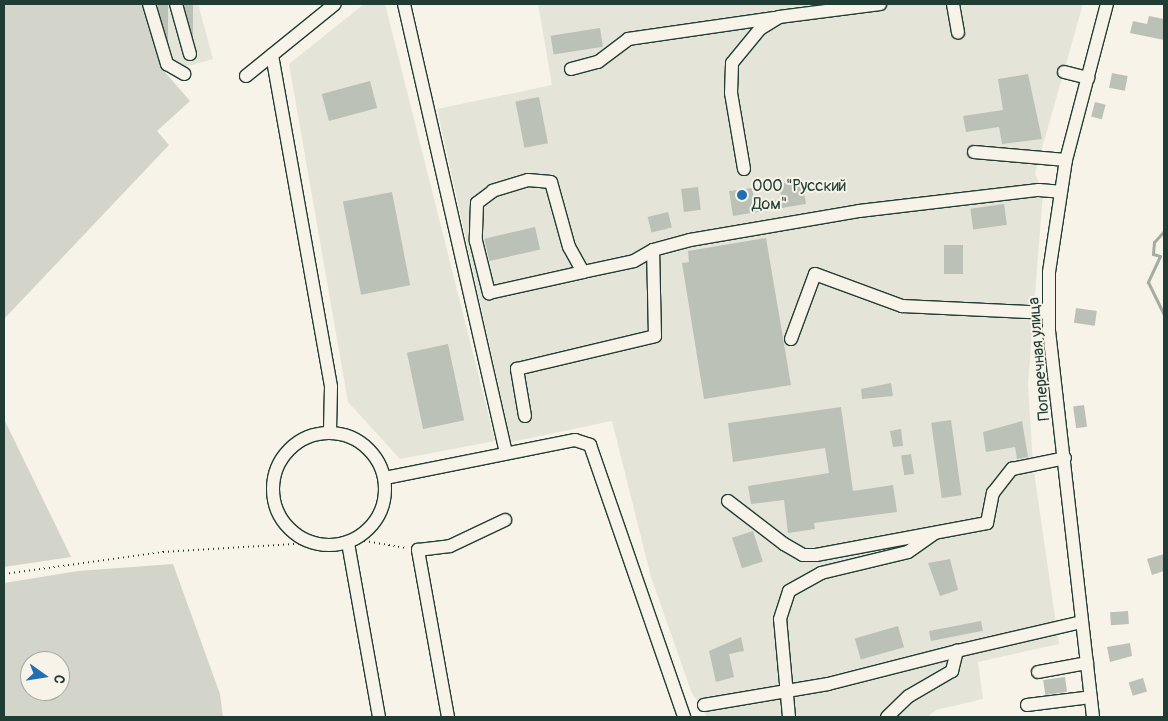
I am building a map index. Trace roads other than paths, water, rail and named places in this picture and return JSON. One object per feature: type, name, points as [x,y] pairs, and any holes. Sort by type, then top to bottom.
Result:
[{"type":"street","points":[[149,4],[167,64],[184,74]]},
{"type":"street","points":[[176,4],[190,54]]},
{"type":"street","points":[[246,76],[335,4]]},
{"type":"street","points":[[404,4],[506,454]]},
{"type":"street","points":[[571,69],[598,62],[628,39],[681,28],[779,18],[880,4]]},
{"type":"street","points":[[953,4],[958,33]]},
{"type":"street","name":"Поперечная улица","points":[[1093,717],[1049,314],[1052,235],[1060,192],[1066,160],[1107,4]]},
{"type":"street","points":[[744,169],[731,93],[732,63],[760,29],[779,18]]},
{"type":"street","points":[[272,55],[331,387],[330,432]]},
{"type":"street","points":[[1064,72],[1088,78]]},
{"type":"street","points":[[974,152],[1066,160]]},
{"type":"street","points":[[583,272],[569,247],[550,182],[528,180],[493,191],[477,203],[476,241],[489,292],[583,272],[634,260],[653,250],[690,240],[859,211],[1039,190],[1060,192]]},
{"type":"street","points":[[525,416],[517,370],[655,336],[653,250]]},
{"type":"street","points":[[791,339],[815,274],[902,306],[1049,314]]},
{"type":"street","points":[[330,432],[355,438],[374,454],[385,478],[385,502],[375,523],[352,541],[310,543],[291,531],[277,513],[272,490],[276,468],[289,449],[308,436],[330,432]]},
{"type":"street","points":[[385,478],[575,440],[595,452],[684,717]]},
{"type":"street","points":[[728,501],[803,555],[987,523],[993,493],[1012,469],[1065,458]]},
{"type":"street","points":[[448,717],[418,550],[450,546],[505,520]]},
{"type":"street","points":[[789,717],[780,619],[789,591],[821,573],[908,552],[936,532]]},
{"type":"street","points":[[352,541],[379,717]]},
{"type":"street","points":[[704,705],[787,691],[1082,622]]},
{"type":"street","points":[[887,717],[909,696],[952,671],[957,651]]},
{"type":"street","points":[[1038,672],[1087,662]]},
{"type":"street","points":[[1027,704],[1091,697]]},
{"type":"waterway","points":[[1164,231],[1154,242],[1153,254],[1160,256],[1148,282],[1164,315]]},
{"type":"place","name":"ООО \"Русский Дом\"","points":[[742,195]]}]
